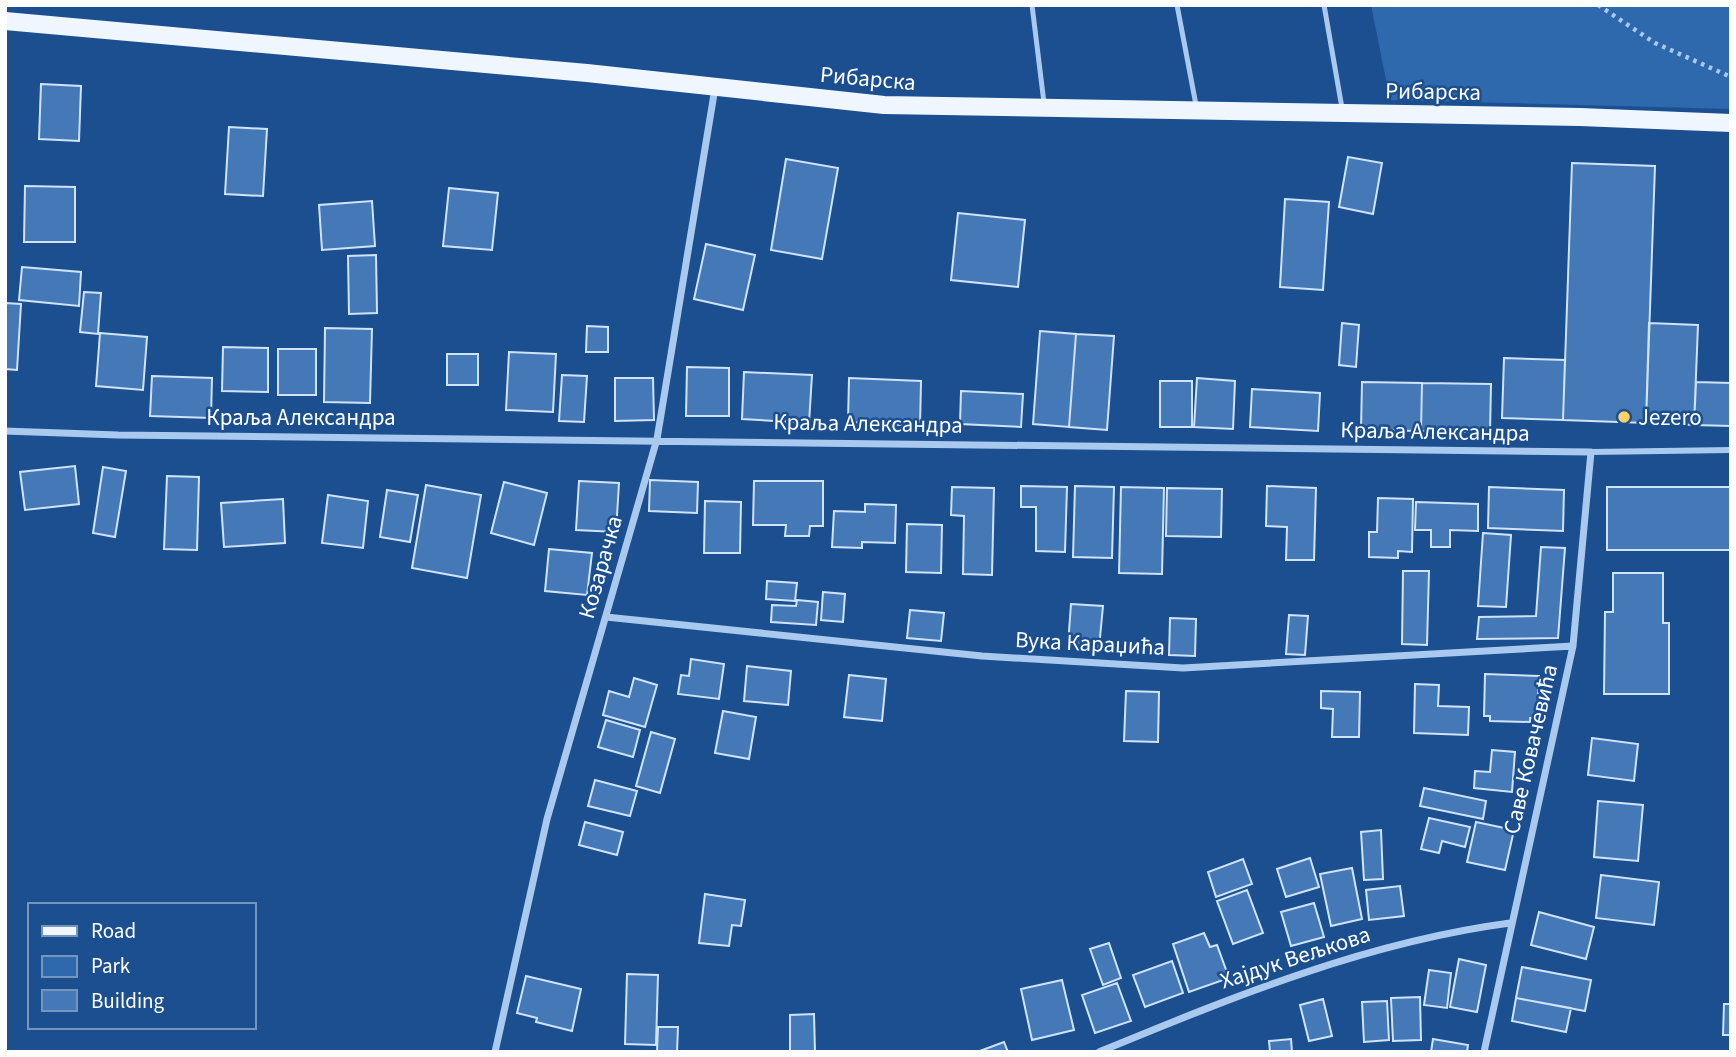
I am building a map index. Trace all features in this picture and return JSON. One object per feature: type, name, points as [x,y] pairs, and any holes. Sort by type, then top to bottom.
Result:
[{"type":"main road","name":"Рибарска","points":[[5,21],[418,57],[884,105],[1343,115],[1616,117],[1731,123]]},
{"type":"street","name":"Козарачка","points":[[495,1052],[547,818],[657,439],[715,88]]},
{"type":"street","name":"Краља Александра","points":[[5,431],[118,435],[657,439],[1591,452],[1731,450]]},
{"type":"street","name":"Саве Ковачевића","points":[[1484,1052],[1510,923],[1573,646],[1591,452]]},
{"type":"street","name":"Вука Караџића","points":[[606,617],[982,656],[1183,668],[1573,646]]},
{"type":"street","name":"Хајдук Вељкова","points":[[1099,1052],[1220,1002],[1360,954],[1454,930],[1510,923]]},
{"type":"lane","points":[[1032,5],[1044,110]]},
{"type":"lane","points":[[1178,5],[1197,111]]},
{"type":"lane","points":[[1324,5],[1343,115]]},
{"type":"path","points":[[1598,5],[1655,43],[1731,76]]},
{"type":"green space","points":[[1371,5],[1731,5],[1731,109],[1390,100]]},
{"type":"building","points":[[41,84],[81,86],[79,141],[39,139]]},
{"type":"building","points":[[229,127],[267,129],[263,196],[225,194]]},
{"type":"building","points":[[1348,157],[1382,163],[1373,214],[1339,207]]},
{"type":"building","points":[[786,159],[838,168],[822,259],[771,250]]},
{"type":"building","points":[[1572,163],[1655,166],[1646,423],[1563,420]]},
{"type":"building","points":[[25,186],[75,187],[75,242],[24,242]]},
{"type":"building","points":[[449,188],[498,193],[492,250],[443,246]]},
{"type":"building","points":[[1285,199],[1329,202],[1323,290],[1280,287]]},
{"type":"building","points":[[372,201],[375,246],[322,250],[319,205]]},
{"type":"building","points":[[958,213],[1025,220],[1018,287],[951,280]]},
{"type":"building","points":[[706,244],[755,255],[743,310],[694,299]]},
{"type":"building","points":[[376,255],[377,313],[349,314],[348,256]]},
{"type":"building","points":[[22,267],[81,272],[79,306],[19,300]]},
{"type":"building","points":[[84,292],[101,293],[98,334],[80,332]]},
{"type":"building","points":[[5,303],[21,304],[17,370],[5,369]]},
{"type":"building","points":[[1342,323],[1359,325],[1356,367],[1339,365]]},
{"type":"building","points":[[1649,323],[1698,325],[1694,425],[1646,423]]},
{"type":"building","points":[[587,326],[608,327],[608,352],[586,352]]},
{"type":"building","points":[[325,328],[372,329],[370,403],[324,402]]},
{"type":"building","points":[[1040,331],[1076,334],[1069,427],[1033,424]]},
{"type":"building","points":[[100,333],[147,337],[143,390],[96,386]]},
{"type":"building","points":[[1076,334],[1114,336],[1107,430],[1069,427]]},
{"type":"building","points":[[223,347],[268,348],[268,392],[222,391]]},
{"type":"building","points":[[278,349],[316,349],[316,395],[278,395]]},
{"type":"building","points":[[509,352],[556,354],[553,412],[506,410]]},
{"type":"building","points":[[447,354],[478,354],[478,385],[447,385]]},
{"type":"building","points":[[1504,358],[1565,360],[1563,420],[1502,418]]},
{"type":"building","points":[[687,367],[729,368],[729,416],[686,416]]},
{"type":"building","points":[[744,372],[812,375],[809,423],[742,419]]},
{"type":"building","points":[[562,375],[587,376],[584,422],[559,421]]},
{"type":"building","points":[[152,376],[212,378],[211,418],[150,416]]},
{"type":"building","points":[[615,378],[653,378],[654,420],[615,421]]},
{"type":"building","points":[[849,378],[921,381],[920,426],[848,422]]},
{"type":"building","points":[[1197,378],[1235,381],[1233,429],[1194,427]]},
{"type":"building","points":[[1160,381],[1192,381],[1192,427],[1160,427]]},
{"type":"building","points":[[1362,382],[1422,383],[1421,431],[1361,430]]},
{"type":"building","points":[[1696,382],[1731,383],[1731,426],[1694,425]]},
{"type":"building","points":[[1422,383],[1491,384],[1490,432],[1421,431]]},
{"type":"building","points":[[1252,389],[1320,393],[1318,431],[1250,427]]},
{"type":"building","points":[[961,391],[1023,394],[1021,427],[960,424]]},
{"type":"building","points":[[75,466],[79,504],[25,510],[20,472]]},
{"type":"building","points":[[103,467],[126,471],[115,537],[93,533]]},
{"type":"building","points":[[167,476],[199,477],[197,550],[164,549]]},
{"type":"building","points":[[650,480],[698,482],[697,513],[649,511]]},
{"type":"building","points":[[579,481],[619,483],[616,532],[576,530]]},
{"type":"building","points":[[754,481],[823,481],[823,526],[810,526],[809,536],[785,536],[786,525],[753,525]]},
{"type":"building","points":[[504,482],[547,493],[534,545],[491,533]]},
{"type":"building","points":[[426,485],[481,495],[467,578],[412,568]]},
{"type":"building","points":[[1021,486],[1067,487],[1065,552],[1036,551],[1036,507],[1021,507]]},
{"type":"building","points":[[1075,486],[1114,487],[1112,558],[1073,557]]},
{"type":"building","points":[[1267,486],[1316,488],[1314,560],[1286,560],[1287,527],[1266,526]]},
{"type":"building","points":[[952,487],[994,488],[992,575],[963,574],[964,516],[951,515]]},
{"type":"building","points":[[1121,487],[1164,488],[1162,574],[1119,573]]},
{"type":"building","points":[[1489,487],[1564,490],[1563,531],[1488,528]]},
{"type":"building","points":[[1607,487],[1731,487],[1731,550],[1607,550]]},
{"type":"building","points":[[1167,488],[1222,489],[1221,537],[1166,536]]},
{"type":"building","points":[[387,490],[418,495],[410,542],[380,537]]},
{"type":"building","points":[[328,495],[368,501],[363,548],[322,543]]},
{"type":"building","points":[[1378,498],[1413,499],[1412,552],[1398,551],[1398,558],[1369,557],[1369,532],[1377,532]]},
{"type":"building","points":[[283,499],[285,543],[224,547],[221,503]]},
{"type":"building","points":[[705,501],[741,502],[740,553],[704,553]]},
{"type":"building","points":[[1416,502],[1478,504],[1478,531],[1450,530],[1450,547],[1431,547],[1431,530],[1415,530]]},
{"type":"building","points":[[865,504],[896,505],[895,543],[862,542],[862,548],[832,547],[834,511],[865,512]]},
{"type":"building","points":[[907,524],[942,525],[941,573],[906,572]]},
{"type":"building","points":[[1483,533],[1511,535],[1506,607],[1478,606]]},
{"type":"building","points":[[1541,547],[1565,548],[1558,638],[1477,639],[1479,617],[1536,616]]},
{"type":"building","points":[[549,549],[592,553],[587,595],[545,591]]},
{"type":"building","points":[[1403,571],[1429,571],[1427,645],[1402,644]]},
{"type":"building","points":[[1613,573],[1663,573],[1663,623],[1669,623],[1669,694],[1604,694],[1605,612],[1613,612]]},
{"type":"building","points":[[767,581],[797,583],[795,601],[766,599]]},
{"type":"building","points":[[823,592],[845,594],[843,622],[821,620]]},
{"type":"building","points":[[797,600],[818,602],[816,625],[771,622],[772,605],[796,606]]},
{"type":"building","points":[[1071,604],[1103,606],[1099,648],[1068,645]]},
{"type":"building","points":[[910,610],[944,613],[941,641],[907,638]]},
{"type":"building","points":[[1289,615],[1308,616],[1305,655],[1286,654]]},
{"type":"building","points":[[1170,618],[1196,619],[1195,656],[1169,655]]},
{"type":"building","points":[[691,659],[724,664],[719,699],[678,694],[681,675],[689,676]]},
{"type":"building","points":[[747,666],[791,671],[788,705],[744,701]]},
{"type":"building","points":[[1485,674],[1539,676],[1537,718],[1530,718],[1530,722],[1490,721],[1490,716],[1484,716]]},
{"type":"building","points":[[849,675],[886,679],[882,721],[844,717]]},
{"type":"building","points":[[634,678],[657,685],[645,727],[603,715],[609,691],[629,697]]},
{"type":"building","points":[[1415,684],[1439,685],[1438,706],[1469,707],[1468,735],[1414,733]]},
{"type":"building","points":[[1126,691],[1159,692],[1158,742],[1124,741]]},
{"type":"building","points":[[1321,691],[1360,692],[1359,737],[1332,737],[1333,709],[1321,708]]},
{"type":"building","points":[[723,711],[756,717],[749,759],[715,753]]},
{"type":"building","points":[[606,720],[640,730],[633,757],[598,747]]},
{"type":"building","points":[[651,732],[675,739],[660,793],[636,786]]},
{"type":"building","points":[[1592,738],[1638,744],[1634,781],[1588,775]]},
{"type":"building","points":[[1492,750],[1515,752],[1512,792],[1474,788],[1475,771],[1490,772]]},
{"type":"building","points":[[595,780],[637,791],[630,816],[588,806]]},
{"type":"building","points":[[1424,788],[1486,801],[1483,819],[1420,806]]},
{"type":"building","points":[[1598,801],[1643,805],[1638,861],[1594,857]]},
{"type":"building","points":[[1429,818],[1470,827],[1465,847],[1442,841],[1439,853],[1421,849]]},
{"type":"building","points":[[585,822],[623,832],[617,855],[579,845]]},
{"type":"building","points":[[1476,822],[1514,830],[1505,870],[1467,862]]},
{"type":"building","points":[[1381,830],[1383,879],[1364,880],[1361,832]]},
{"type":"building","points":[[1310,858],[1319,887],[1286,897],[1277,869]]},
{"type":"building","points":[[1243,859],[1252,884],[1216,897],[1208,872]]},
{"type":"building","points":[[1352,868],[1362,919],[1331,926],[1320,874]]},
{"type":"building","points":[[1601,875],[1659,882],[1654,925],[1596,918]]},
{"type":"building","points":[[1400,886],[1404,916],[1369,920],[1366,890]]},
{"type":"building","points":[[1247,890],[1263,933],[1233,944],[1217,901]]},
{"type":"building","points":[[705,894],[745,900],[741,926],[732,925],[729,946],[699,943]]},
{"type":"building","points":[[1314,903],[1324,937],[1291,946],[1281,912]]},
{"type":"building","points":[[1539,912],[1594,927],[1586,959],[1531,945]]},
{"type":"building","points":[[1204,933],[1210,947],[1217,945],[1229,978],[1189,992],[1173,944]]},
{"type":"building","points":[[1109,943],[1121,978],[1103,985],[1090,949]]},
{"type":"building","points":[[1459,959],[1486,965],[1477,1012],[1450,1007]]},
{"type":"building","points":[[1172,961],[1183,993],[1145,1007],[1133,975]]},
{"type":"building","points":[[1522,967],[1591,980],[1585,1011],[1516,998]]},
{"type":"building","points":[[1429,970],[1451,973],[1447,1008],[1424,1005]]},
{"type":"building","points":[[627,974],[658,975],[656,1045],[625,1044]]},
{"type":"building","points":[[526,976],[581,989],[572,1031],[536,1022],[537,1018],[517,1013]]},
{"type":"building","points":[[1062,980],[1074,1030],[1032,1040],[1021,989]]},
{"type":"building","points":[[1117,983],[1131,1021],[1095,1033],[1082,995]]},
{"type":"building","points":[[1420,997],[1421,1040],[1393,1041],[1391,998]]},
{"type":"building","points":[[1516,998],[1571,1008],[1566,1032],[1512,1021]]},
{"type":"building","points":[[1323,999],[1332,1036],[1309,1041],[1300,1005]]},
{"type":"building","points":[[1387,1001],[1389,1040],[1364,1042],[1362,1002]]},
{"type":"building","points":[[1724,1004],[1731,1004],[1731,1035],[1723,1035]]},
{"type":"building","points":[[814,1014],[815,1052],[790,1052],[790,1015]]},
{"type":"building","points":[[658,1027],[678,1027],[677,1052],[657,1052]]},
{"type":"building","points":[[1291,1039],[1292,1052],[1270,1052],[1269,1041]]},
{"type":"building","points":[[1433,1039],[1468,1045],[1467,1052],[1431,1052]]},
{"type":"building","points":[[1004,1042],[1008,1052],[977,1052]]},
{"type":"place","name":"Jezero","points":[[1624,417]]}]
